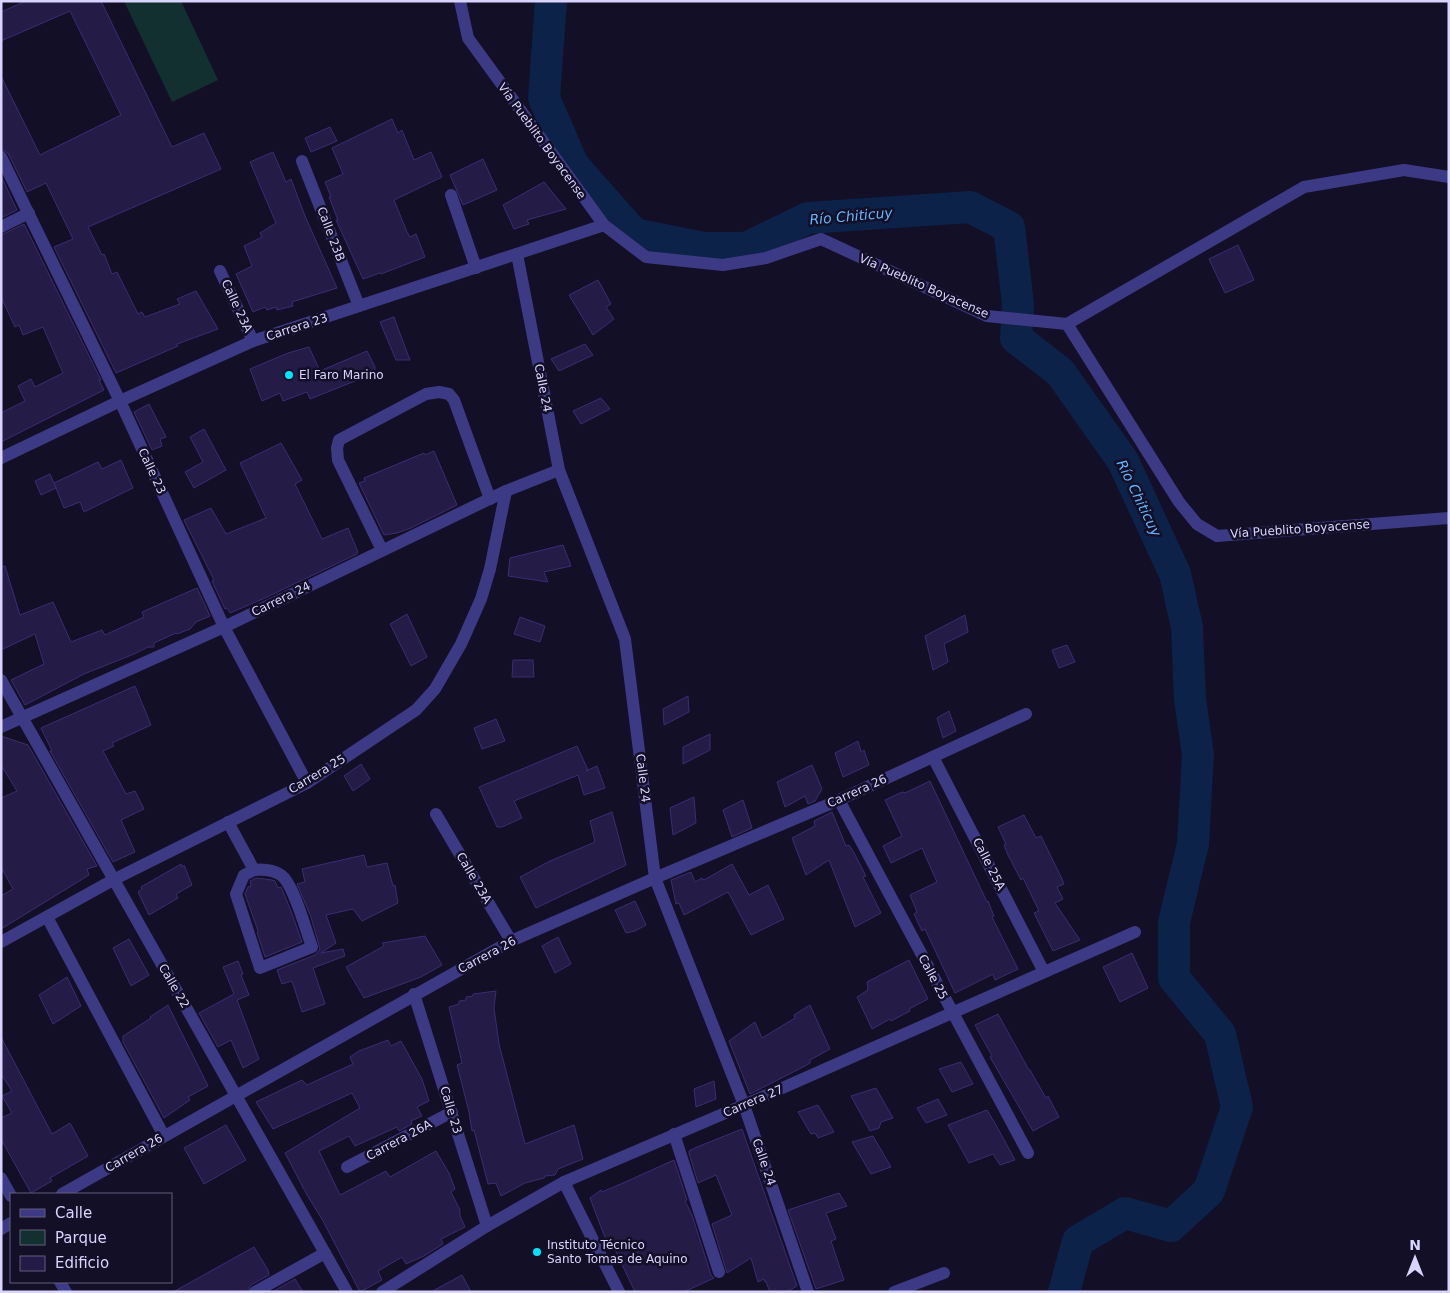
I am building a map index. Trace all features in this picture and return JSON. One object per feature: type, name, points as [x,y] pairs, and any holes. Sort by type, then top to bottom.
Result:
[{"type":"street","name":"Vía Pueblito Boyacense","points":[[460,1],[468,38],[604,225],[646,257],[723,265],[766,258],[821,239],[987,316],[1067,324],[1179,502],[1197,524],[1217,536],[1449,518]]},
{"type":"street","name":"Calle 23","points":[[1,157],[120,401],[224,627],[307,783]]},
{"type":"street","name":"Calle 23B","points":[[302,161],[359,306]]},
{"type":"street","points":[[1067,324],[1304,187],[1404,170],[1449,177]]},
{"type":"street","points":[[451,194],[476,268]]},
{"type":"street","points":[[1,226],[29,213]]},
{"type":"street","name":"Carrera 23","points":[[1,458],[120,401],[253,342],[604,225]]},
{"type":"street","name":"Calle 24","points":[[517,254],[559,470],[626,639],[655,878],[744,1105],[808,1292]]},
{"type":"street","name":"Calle 23A","points":[[220,271],[253,342]]},
{"type":"street","points":[[382,550],[338,460],[337,448],[339,440],[426,394],[439,392],[449,394],[454,400],[490,499]]},
{"type":"street","name":"Carrera 24","points":[[1,727],[224,627],[506,491],[559,470]]},
{"type":"street","name":"Carrera 25","points":[[1,942],[113,880],[307,783],[416,710],[435,689],[461,644],[481,599],[490,569],[506,491]]},
{"type":"street","name":"Calle 22","points":[[1,680],[347,1292]]},
{"type":"street","name":"Carrera 26","points":[[64,1193],[511,941],[839,800],[1026,714]]},
{"type":"street","name":"Calle 25A","points":[[933,757],[1044,972]]},
{"type":"street","name":"Calle 25","points":[[839,800],[1028,1153]]},
{"type":"street","name":"Calle 23A","points":[[436,814],[511,941]]},
{"type":"street","points":[[228,822],[254,870]]},
{"type":"street","points":[[254,870],[272,871],[286,880],[294,895],[312,947],[260,968],[236,894],[244,876],[254,870]]},
{"type":"street","points":[[47,917],[164,1136]]},
{"type":"street","name":"Carrera 27","points":[[382,1292],[487,1226],[564,1182],[744,1105],[1135,932]]},
{"type":"street","name":"Calle 23","points":[[414,994],[487,1226]]},
{"type":"street","name":"Carrera 26A","points":[[347,1167],[452,1112]]},
{"type":"street","points":[[674,1134],[719,1272]]},
{"type":"street","points":[[1,1178],[10,1194]]},
{"type":"street","points":[[564,1182],[619,1292]]},
{"type":"street","points":[[255,1292],[325,1252]]},
{"type":"street","points":[[894,1292],[944,1273]]},
{"type":"green space","points":[[124,1],[181,1],[218,80],[172,102]]},
{"type":"building","points":[[26,1],[101,1],[172,147],[204,133],[221,169],[88,227],[102,255],[104,254],[112,274],[117,272],[138,314],[142,312],[145,317],[180,304],[177,299],[196,291],[218,329],[177,344],[178,346],[116,373],[54,247],[73,239],[46,183],[27,192],[8,153],[1,149],[1,76],[40,155],[121,115],[70,11],[1,41],[1,12]]},
{"type":"building","points":[[392,119],[398,133],[402,130],[414,160],[431,152],[442,177],[394,200],[407,232],[410,237],[416,234],[425,257],[363,279],[336,220],[338,220],[325,182],[343,174],[332,148]]},
{"type":"building","points":[[330,127],[337,141],[311,152],[305,138]]},
{"type":"building","points":[[273,152],[286,182],[291,179],[337,288],[292,302],[293,306],[277,310],[276,307],[267,310],[265,307],[253,312],[236,274],[252,266],[244,246],[262,237],[260,233],[276,223],[250,162]]},
{"type":"building","points":[[483,159],[497,190],[463,205],[450,175]]},
{"type":"building","points":[[1,176],[17,210],[1,218]]},
{"type":"building","points":[[544,182],[566,209],[527,220],[529,224],[514,229],[503,205]]},
{"type":"building","points":[[24,224],[101,380],[99,380],[104,390],[1,442],[1,413],[25,401],[18,386],[31,379],[35,387],[63,373],[43,327],[23,335],[19,325],[15,327],[1,297],[1,235]]},
{"type":"building","points":[[1238,245],[1254,280],[1225,293],[1209,259]]},
{"type":"building","points":[[598,280],[611,304],[606,307],[614,319],[593,335],[569,295]]},
{"type":"building","points":[[394,317],[410,360],[396,360],[380,322]]},
{"type":"building","points":[[585,344],[593,355],[559,371],[551,359]]},
{"type":"building","name":"El Faro Marino","points":[[309,347],[320,371],[367,351],[375,367],[375,373],[310,399],[307,392],[283,401],[280,393],[262,401],[250,369],[288,353]]},
{"type":"building","points":[[601,398],[610,409],[581,424],[573,411]]},
{"type":"building","points":[[149,404],[166,437],[160,439],[162,446],[152,450],[134,412]]},
{"type":"building","points":[[204,429],[226,470],[194,488],[185,472],[203,462],[190,437]]},
{"type":"building","points":[[281,443],[302,480],[295,484],[322,539],[348,528],[358,552],[265,598],[230,613],[227,608],[225,609],[212,581],[214,580],[184,520],[211,508],[226,534],[266,518],[240,463]]},
{"type":"building","points":[[434,451],[457,505],[411,528],[384,535],[359,483],[365,481],[364,478],[424,453],[425,455]]},
{"type":"building","points":[[121,460],[133,488],[84,512],[80,502],[64,508],[54,483],[98,462],[102,469]]},
{"type":"building","points":[[50,474],[56,488],[41,495],[35,481]]},
{"type":"building","points":[[563,545],[571,566],[544,572],[548,582],[508,576],[510,558]]},
{"type":"building","points":[[5,566],[20,615],[53,602],[71,642],[102,630],[105,635],[144,617],[142,612],[197,588],[210,616],[196,622],[190,629],[154,643],[154,647],[148,647],[84,674],[25,705],[11,680],[44,664],[35,634],[1,650],[1,567]]},
{"type":"building","points":[[407,614],[427,657],[411,666],[390,624]]},
{"type":"building","points":[[965,615],[968,632],[944,644],[948,662],[933,670],[925,636]]},
{"type":"building","points":[[520,617],[545,626],[540,642],[514,634]]},
{"type":"building","points":[[1067,645],[1075,662],[1059,668],[1052,650]]},
{"type":"building","points":[[513,660],[533,660],[534,677],[512,677]]},
{"type":"building","points":[[135,686],[151,725],[112,743],[114,746],[103,751],[126,794],[135,791],[144,809],[121,820],[135,852],[113,862],[50,751],[52,751],[41,728]]},
{"type":"building","points":[[688,696],[689,712],[664,725],[663,709]]},
{"type":"building","points":[[949,711],[956,731],[943,738],[937,718]]},
{"type":"building","points":[[496,719],[505,741],[482,749],[474,728]]},
{"type":"building","points":[[710,734],[710,750],[683,764],[683,747]]},
{"type":"building","points":[[1,736],[28,745],[97,866],[87,869],[89,875],[1,929],[1,896],[13,889],[1,867],[1,798],[17,791],[1,765]]},
{"type":"building","points":[[858,741],[861,752],[864,750],[869,765],[843,777],[835,753]]},
{"type":"building","points":[[577,746],[588,770],[586,771],[597,766],[605,788],[584,795],[578,775],[514,801],[522,818],[502,827],[497,827],[479,787]]},
{"type":"building","points":[[361,764],[370,779],[353,791],[344,776]]},
{"type":"building","points":[[812,765],[822,789],[815,801],[808,804],[805,796],[785,807],[777,782]]},
{"type":"building","points":[[930,781],[988,901],[994,916],[992,917],[1018,969],[995,980],[993,974],[955,993],[925,929],[922,931],[914,914],[917,912],[910,895],[937,882],[922,848],[891,863],[883,846],[902,836],[885,800]]},
{"type":"building","points":[[694,797],[696,823],[673,835],[670,808]]},
{"type":"building","points":[[743,800],[752,828],[732,837],[723,810]]},
{"type":"building","points":[[612,812],[626,865],[536,908],[520,877],[550,861],[595,842],[590,821]]},
{"type":"building","points":[[832,812],[846,846],[849,845],[853,851],[866,876],[863,877],[881,913],[855,927],[829,860],[806,875],[792,838],[815,826],[814,821]]},
{"type":"building","points":[[1024,815],[1036,838],[1041,836],[1062,879],[1064,884],[1057,887],[1063,899],[1055,903],[1080,940],[1053,951],[1034,913],[1039,911],[1023,878],[1021,880],[1008,855],[1004,845],[1006,844],[998,827]]},
{"type":"building","points":[[364,855],[367,867],[387,863],[393,886],[395,885],[398,903],[362,921],[353,909],[326,915],[336,943],[321,953],[343,949],[345,956],[313,968],[325,1004],[302,1012],[292,981],[282,984],[277,970],[315,955],[320,949],[311,917],[297,884],[305,882],[302,869]]},
{"type":"building","points":[[181,864],[182,867],[184,865],[192,885],[176,894],[178,898],[149,915],[138,892],[142,889],[141,887]]},
{"type":"building","points":[[732,864],[749,895],[768,885],[784,919],[751,935],[728,892],[684,915],[679,903],[676,904],[671,880],[691,872],[695,882],[702,878],[704,880]]},
{"type":"building","points":[[256,878],[275,881],[278,888],[281,887],[302,942],[265,957],[245,894],[248,887],[251,886],[250,881]]},
{"type":"building","points":[[635,901],[646,925],[626,933],[615,910]]},
{"type":"building","points":[[425,936],[442,965],[421,977],[364,998],[346,967],[384,946],[382,943]]},
{"type":"building","points":[[558,937],[571,964],[555,973],[542,946]]},
{"type":"building","points":[[129,939],[149,975],[131,986],[113,948]]},
{"type":"building","points":[[1132,953],[1148,988],[1120,1002],[1103,967]]},
{"type":"building","points":[[909,960],[928,999],[909,1009],[910,1011],[872,1029],[857,997],[868,990],[867,982]]},
{"type":"building","points":[[238,961],[249,995],[237,1000],[259,1059],[243,1068],[231,1040],[218,1047],[199,1013],[234,994],[223,967]]},
{"type":"building","points":[[67,977],[81,1006],[53,1024],[39,995]]},
{"type":"building","points":[[496,991],[494,1008],[499,1044],[525,1144],[574,1125],[583,1159],[558,1169],[555,1175],[545,1176],[544,1178],[525,1183],[501,1196],[496,1183],[488,1184],[474,1130],[472,1131],[457,1065],[462,1063],[449,1007],[459,1004],[459,1001],[466,1000],[466,997],[473,996],[473,994]]},
{"type":"building","points":[[168,1005],[208,1086],[188,1097],[190,1100],[164,1118],[123,1042],[123,1036]]},
{"type":"building","points":[[810,1005],[830,1049],[810,1060],[810,1063],[805,1066],[750,1094],[729,1041],[755,1022],[762,1038],[795,1018],[794,1015]]},
{"type":"building","points":[[998,1014],[1029,1070],[1046,1098],[1048,1096],[1059,1117],[1033,1131],[990,1057],[992,1056],[975,1025]]},
{"type":"building","points":[[1,1037],[52,1134],[70,1123],[88,1156],[50,1178],[52,1181],[31,1193],[1,1139],[1,1118],[12,1113],[2,1096],[12,1091],[1,1074]]},
{"type":"building","points":[[388,1040],[391,1046],[401,1041],[422,1079],[429,1101],[417,1107],[422,1116],[411,1121],[412,1124],[399,1131],[397,1127],[355,1146],[349,1136],[319,1151],[340,1195],[386,1171],[390,1177],[436,1151],[449,1173],[455,1189],[451,1192],[460,1210],[460,1216],[465,1227],[441,1239],[443,1244],[424,1256],[406,1264],[402,1257],[378,1271],[382,1280],[360,1292],[285,1153],[360,1108],[352,1093],[273,1129],[256,1102],[302,1080],[307,1085],[353,1064],[350,1057],[359,1051]]},
{"type":"building","points":[[961,1062],[973,1084],[952,1092],[939,1069]]},
{"type":"building","points":[[714,1081],[716,1099],[696,1107],[694,1089]]},
{"type":"building","points":[[876,1088],[893,1118],[881,1122],[879,1128],[870,1131],[851,1096]]},
{"type":"building","points":[[938,1099],[947,1115],[926,1123],[917,1108]]},
{"type":"building","points":[[818,1105],[834,1132],[818,1138],[815,1133],[811,1134],[798,1112]]},
{"type":"building","points":[[987,1110],[1015,1160],[1000,1165],[993,1154],[969,1163],[948,1125]]},
{"type":"building","points":[[226,1125],[246,1160],[204,1184],[184,1148]]},
{"type":"building","points":[[742,1129],[797,1286],[787,1292],[770,1292],[764,1279],[758,1282],[751,1258],[727,1273],[712,1224],[732,1215],[716,1175],[698,1183],[689,1153],[689,1151],[697,1147]]},
{"type":"building","points":[[873,1136],[891,1167],[871,1174],[852,1142]]},
{"type":"building","points":[[674,1160],[687,1200],[685,1201],[692,1215],[711,1275],[714,1278],[684,1292],[635,1292],[611,1241],[607,1243],[590,1198],[601,1190],[602,1192]]},
{"type":"building","points":[[839,1193],[847,1206],[826,1213],[836,1239],[831,1241],[844,1280],[816,1289],[788,1210]]},
{"type":"building","points":[[254,1247],[269,1275],[251,1285],[247,1292],[173,1292]]},
{"type":"building","points":[[462,1275],[471,1292],[431,1292]]},
{"type":"building","points":[[295,1279],[303,1292],[272,1292]]},
{"type":"waterway","name":"Río Chiticuy","points":[[551,1],[544,98],[573,165],[634,234],[704,248],[746,248],[808,218],[970,207],[1009,227],[1018,304],[1016,338],[1060,372],[1123,461],[1175,574],[1187,627],[1190,699],[1198,755],[1193,844],[1174,922],[1174,978],[1220,1034],[1237,1107],[1209,1191],[1171,1226],[1125,1213],[1078,1241],[1064,1292]]},
{"type":"place","name":"El Faro Marino","points":[[289,375]]},
{"type":"place","name":"Instituto Técnico Santo Tomas de Aquino","points":[[537,1252]]}]
